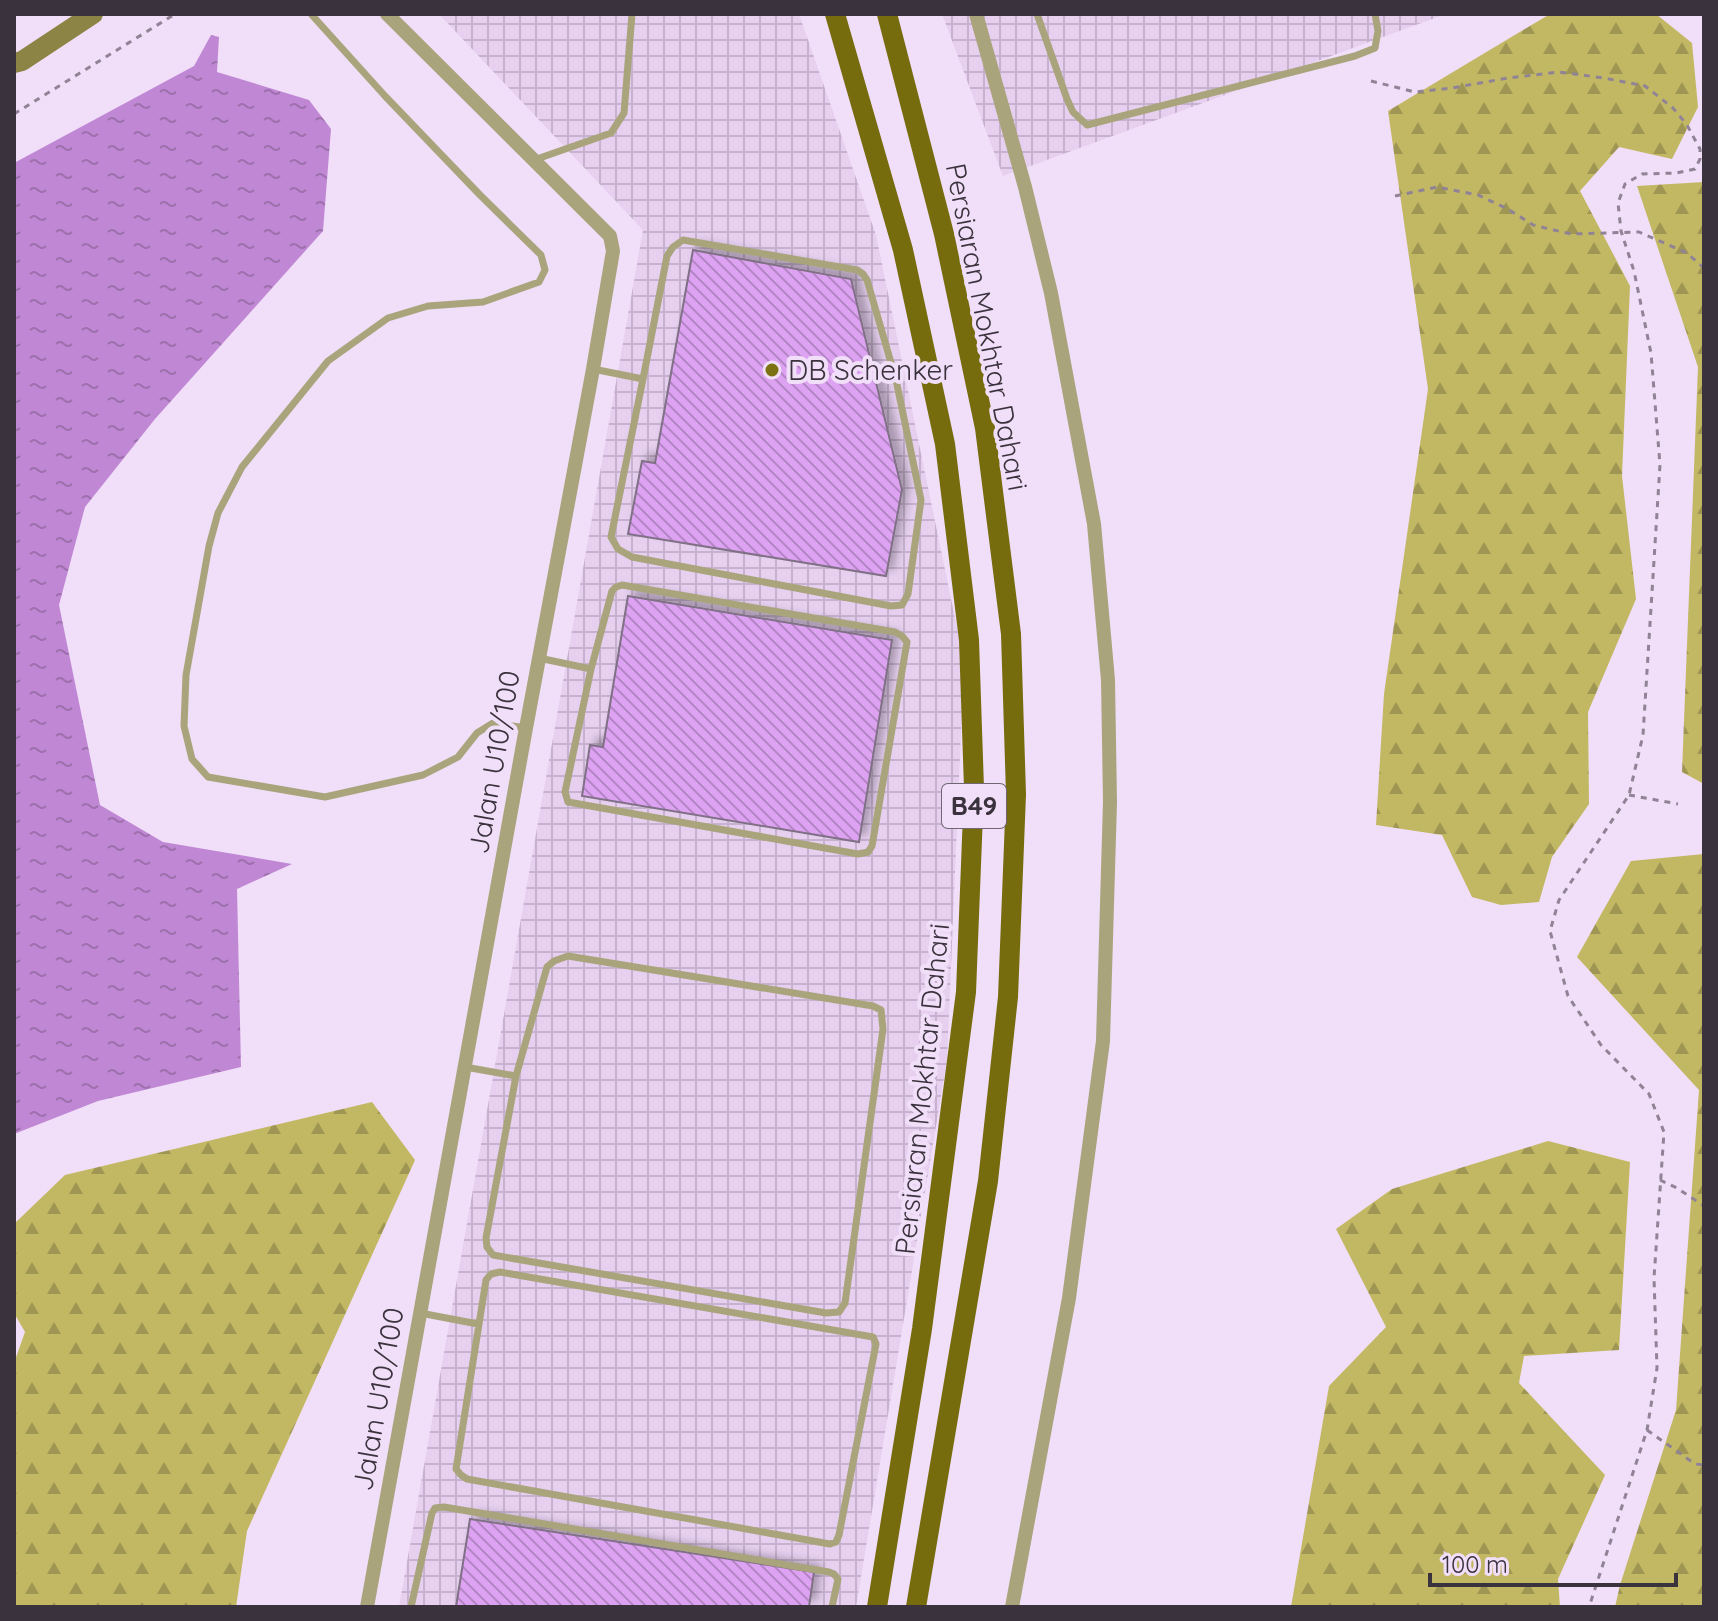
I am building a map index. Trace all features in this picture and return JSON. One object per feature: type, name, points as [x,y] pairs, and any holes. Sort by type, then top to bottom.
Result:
[{"type":"main road","name":"Persiaran Mokhtar Dahari","points":[[835,14],[903,250],[945,444],[969,640],[974,788],[966,992],[922,1329],[877,1607]]},
{"type":"main road","name":"Persiaran Mokhtar Dahari","points":[[887,14],[944,234],[985,428],[1011,634],[1016,794],[1008,997],[988,1181],[916,1607]]},
{"type":"street","points":[[14,63],[22,61],[93,14]]},
{"type":"street","name":"Jalan U10/100","points":[[367,1607],[613,251],[610,236],[387,14]]},
{"type":"street","points":[[976,14],[1025,187],[1051,293],[1094,524],[1108,696],[1110,802],[1103,1041],[1069,1298],[1012,1607]]},
{"type":"lane","points":[[311,14],[385,96],[541,255],[545,270],[539,282],[483,302],[428,306],[388,318],[328,361],[242,467],[218,513],[198,600],[186,675],[184,726],[192,759],[208,777],[325,797],[423,775],[458,757],[477,733],[493,723],[526,728]]},
{"type":"lane","points":[[534,160],[611,133],[624,113],[632,14]]},
{"type":"lane","points":[[1037,14],[1067,99],[1073,112],[1087,125],[1355,56],[1375,48],[1378,31],[1375,14]]},
{"type":"lane","points":[[683,240],[857,270],[863,274],[896,380],[921,500],[908,594],[902,605],[891,606],[662,563],[632,557],[618,549],[611,537],[643,379],[667,256],[683,240]]},
{"type":"lane","points":[[593,369],[643,379]]},
{"type":"lane","points":[[622,585],[895,632],[902,636],[907,642],[872,846],[868,852],[858,854],[568,802],[565,792],[591,669],[612,591],[622,585]]},
{"type":"lane","points":[[539,658],[591,669]]},
{"type":"lane","points":[[568,956],[873,1006],[881,1010],[883,1029],[845,1303],[839,1312],[826,1313],[493,1255],[487,1247],[486,1238],[516,1076],[547,967],[568,956]]},
{"type":"lane","points":[[465,1067],[516,1076]]},
{"type":"lane","points":[[500,1272],[873,1337],[876,1344],[836,1542],[830,1544],[467,1479],[456,1469],[478,1324],[486,1280],[491,1274],[500,1272]]},
{"type":"lane","points":[[420,1313],[478,1324]]},
{"type":"lane","points":[[411,1607],[432,1513],[435,1508],[444,1507],[829,1572],[838,1579],[832,1607]]},
{"type":"path","points":[[14,114],[175,14]]},
{"type":"path","points":[[1371,81],[1415,92],[1559,72],[1645,86],[1673,108],[1687,125],[1700,149],[1702,160],[1695,169],[1642,174],[1625,184],[1618,203],[1621,231],[1634,271],[1651,353],[1660,465],[1643,735],[1629,795],[1559,900],[1550,931],[1568,996],[1601,1045],[1649,1094],[1664,1132],[1654,1278],[1657,1368],[1647,1430],[1589,1607]]},
{"type":"path","points":[[1395,196],[1437,187],[1478,195],[1533,225],[1571,234],[1639,232],[1687,253],[1704,268]]},
{"type":"path","points":[[1629,795],[1678,804]]},
{"type":"path","points":[[1660,1180],[1704,1206]]},
{"type":"path","points":[[1647,1430],[1695,1464],[1704,1465]]},
{"type":"shaded area","points":[[439,14],[799,14],[876,235],[964,662],[947,1060],[856,1607],[399,1607],[643,230]]},
{"type":"shaded area","points":[[942,14],[1446,14],[1003,176]]},
{"type":"green space","points":[[1550,14],[1656,14],[1692,43],[1698,107],[1672,159],[1619,147],[1580,191],[1630,286],[1622,476],[1636,599],[1588,712],[1589,804],[1552,857],[1539,902],[1501,905],[1472,897],[1442,835],[1376,825],[1384,694],[1428,389],[1388,111]]},
{"type":"green space","points":[[1704,182],[1704,784],[1682,772],[1698,367],[1637,186]]},
{"type":"green space","points":[[1704,854],[1704,1607],[1615,1607],[1676,1410],[1699,1090],[1577,957],[1631,861]]},
{"type":"green space","points":[[372,1102],[415,1160],[247,1531],[236,1607],[14,1607],[14,1363],[25,1332],[14,1313],[14,1224],[65,1175]]},
{"type":"green space","points":[[1548,1141],[1630,1162],[1619,1350],[1524,1356],[1519,1383],[1605,1475],[1558,1579],[1560,1607],[1291,1607],[1329,1386],[1386,1327],[1336,1229],[1392,1189]]},
{"type":"water","points":[[211,35],[219,37],[217,72],[309,100],[331,129],[323,231],[155,419],[85,507],[59,605],[100,805],[163,842],[292,864],[237,889],[241,1067],[98,1101],[14,1134],[14,163],[194,66]]},
{"type":"building","name":"DB Schenker","points":[[693,250],[851,279],[902,490],[886,576],[628,534],[642,461],[655,463]]},
{"type":"building","points":[[628,596],[892,640],[859,842],[582,796],[590,745],[603,747]]},
{"type":"building","points":[[470,1519],[814,1572],[809,1607],[456,1607]]},
{"type":"place","name":"DB Schenker","points":[[772,370]]}]
